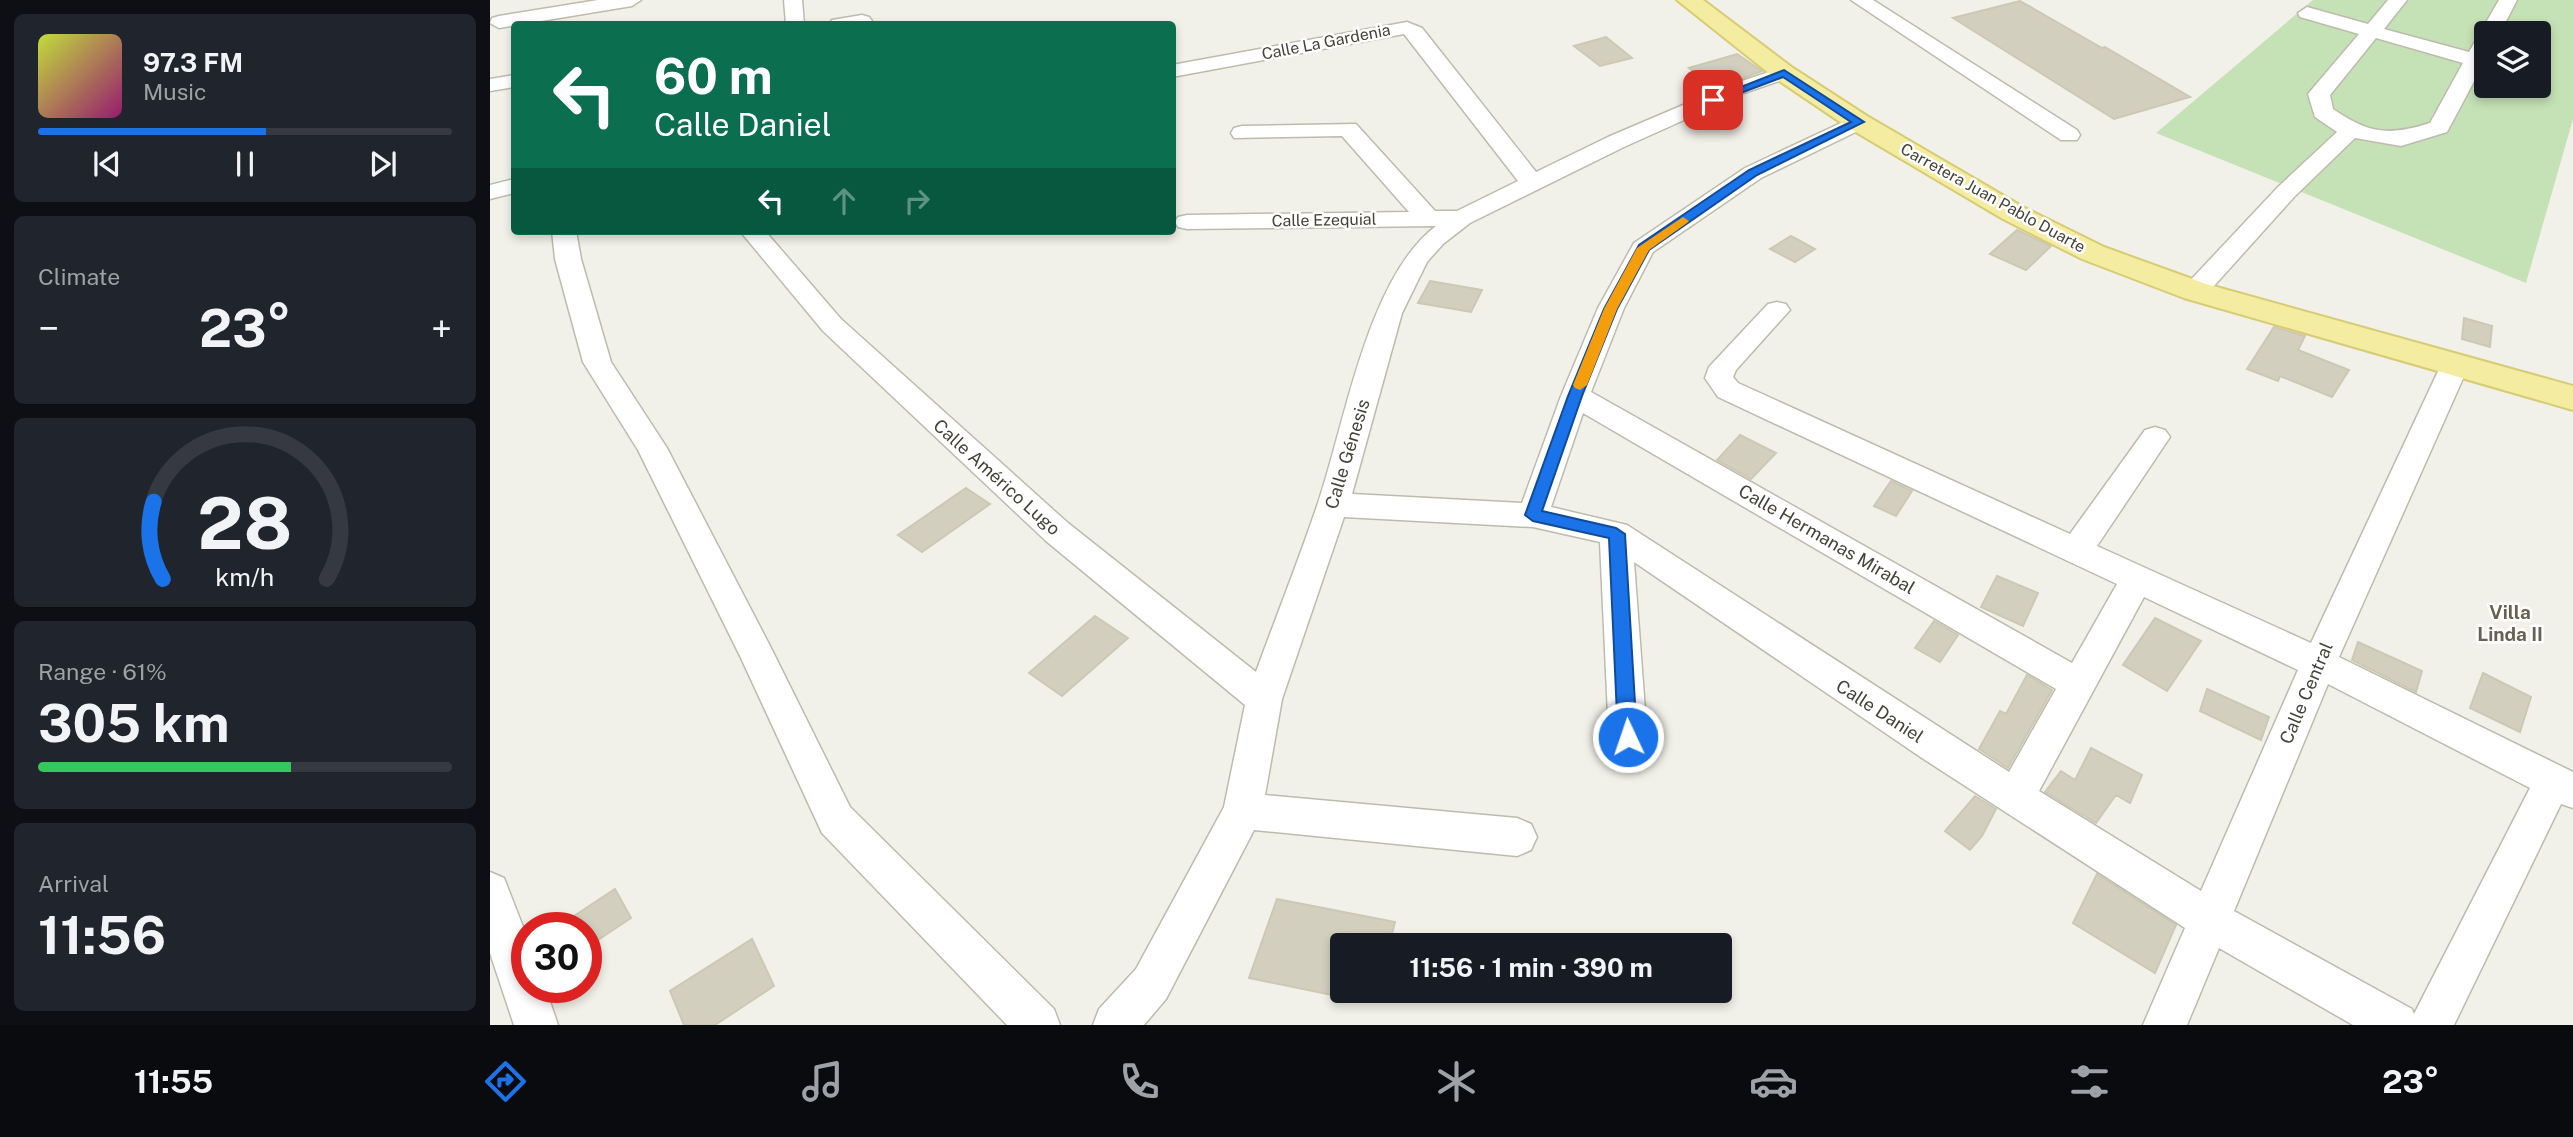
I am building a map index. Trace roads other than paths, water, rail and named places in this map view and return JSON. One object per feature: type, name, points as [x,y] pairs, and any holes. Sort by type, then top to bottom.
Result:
[{"type":"main road","name":"Carretera Juan Pablo Duarte","points":[[1688,0],[1784,73],[1858,122],[2013,213],[2093,253],[2195,291],[2573,398]]},
{"type":"street","points":[[495,27],[512,0]]},
{"type":"street","points":[[525,21],[632,0]]},
{"type":"street","points":[[793,0],[795,21]]},
{"type":"street","points":[[1860,0],[2068,135]]},
{"type":"street","points":[[2398,0],[2370,30],[2319,94],[2323,112],[2350,131],[2401,139],[2439,127],[2474,62]]},
{"type":"street","points":[[2497,21],[2508,0]]},
{"type":"street","points":[[2307,13],[2474,60]]},
{"type":"street","name":"Calle La Gardenia","points":[[1176,70],[1407,27],[1415,32],[1532,183]]},
{"type":"street","name":"Calle Génesis","points":[[1115,1025],[1151,984],[1243,811],[1264,699],[1333,505],[1389,313],[1416,259],[1434,239],[1461,218],[1616,142],[1737,89],[1784,73]]},
{"type":"street","points":[[490,85],[511,82]]},
{"type":"street","points":[[1533,515],[1575,396],[1611,309],[1643,248],[1753,173],[1858,122]]},
{"type":"street","points":[[1242,133],[1348,129],[1429,219]]},
{"type":"street","points":[[2195,291],[2286,192],[2350,131]]},
{"type":"street","points":[[490,192],[511,187]]},
{"type":"street","name":"Calle Ezequial","points":[[1188,222],[1461,218]]},
{"type":"street","points":[[565,235],[568,258],[597,362],[652,448],[759,658],[836,820],[1038,1025]]},
{"type":"street","name":"Calle Américo Lugo","points":[[761,235],[832,326],[1057,532],[1264,699]]},
{"type":"street","points":[[1777,310],[1723,367],[1720,378],[1728,390],[2136,581],[2319,663],[2563,786],[2431,1025]]},
{"type":"street","name":"Calle Central","points":[[2165,1025],[2319,663],[2455,365]]},
{"type":"street","name":"Calle Hermanas Mirabal","points":[[1575,396],[2078,684]]},
{"type":"street","points":[[2075,552],[2155,437]]},
{"type":"street","name":"Calle Daniel","points":[[1333,505],[1533,515],[1616,534],[1811,665],[2209,920],[2396,1025]]},
{"type":"street","points":[[1616,534],[1628,737]]},
{"type":"street","points":[[2015,797],[2136,581]]},
{"type":"street","points":[[1243,811],[1517,838]]},
{"type":"street","points":[[490,892],[536,1025]]},
{"type":"district","name":"Villa Linda II","points":[[2510,623]]}]
